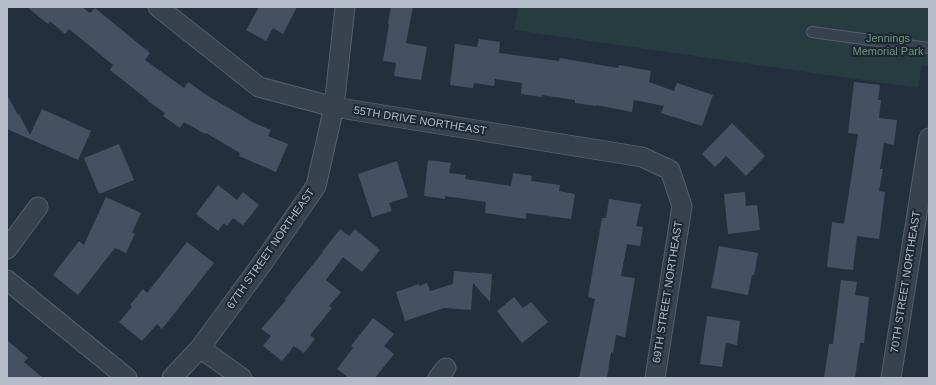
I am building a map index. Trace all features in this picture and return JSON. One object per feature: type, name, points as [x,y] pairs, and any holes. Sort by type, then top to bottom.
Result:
[{"type":"street","name":"55TH DRIVE NORTHEAST","points":[[158,7],[259,87],[334,107],[642,157],[670,170],[682,206]]},
{"type":"street","name":"67TH STREET NORTHEAST","points":[[172,378],[200,348],[264,261],[316,186],[334,107],[345,7]]},
{"type":"street","name":"70TH STREET NORTHEAST","points":[[891,378],[929,138]]},
{"type":"street","name":"69TH STREET NORTHEAST","points":[[655,378],[682,206]]},
{"type":"street","points":[[7,248],[38,207]]},
{"type":"street","points":[[7,280],[127,378]]},
{"type":"street","points":[[200,348],[242,378]]},
{"type":"lane","points":[[812,32],[929,48]]},
{"type":"green space","name":"Jennings Memorial Park","points":[[518,7],[929,7],[929,66],[922,65],[918,88],[514,30]]},
{"type":"building","points":[[27,7],[82,7],[90,13],[95,8],[150,53],[145,60],[184,88],[188,82],[208,96],[254,123],[271,130],[268,136],[288,144],[276,172],[239,156],[240,153],[184,122],[180,128],[163,116],[165,113],[110,70],[113,65],[69,29],[65,34],[50,21],[48,24]]},
{"type":"building","points":[[259,7],[297,7],[283,34],[273,28],[266,41],[246,30]]},
{"type":"building","points":[[391,7],[413,7],[406,43],[427,47],[421,80],[394,76],[396,63],[383,61]]},
{"type":"building","points":[[479,39],[500,42],[499,53],[559,61],[560,58],[618,68],[619,65],[651,71],[649,82],[674,91],[677,83],[713,95],[702,126],[661,113],[664,106],[634,100],[632,112],[596,105],[575,103],[575,100],[542,95],[542,97],[521,94],[522,83],[495,79],[494,86],[474,83],[473,88],[450,85],[455,44],[477,47]]},
{"type":"building","points":[[854,82],[880,85],[878,100],[881,100],[879,118],[897,120],[894,145],[884,143],[880,169],[883,169],[879,191],[885,192],[879,239],[857,236],[853,270],[827,267],[832,222],[844,224],[858,134],[848,133]]},
{"type":"building","points":[[7,95],[30,135],[42,109],[91,131],[78,160],[7,129]]},
{"type":"building","points":[[732,123],[765,156],[746,176],[726,156],[715,167],[702,154]]},
{"type":"building","points":[[119,144],[134,180],[99,194],[84,158]]},
{"type":"building","points":[[428,160],[451,163],[449,173],[466,175],[465,179],[511,186],[513,173],[532,176],[531,181],[560,185],[559,191],[575,194],[571,219],[526,213],[526,219],[485,213],[486,202],[445,196],[445,199],[424,196]]},
{"type":"building","points":[[397,161],[408,197],[389,203],[392,211],[372,217],[358,174]]},
{"type":"building","points":[[218,185],[237,200],[243,192],[259,205],[243,225],[233,218],[227,226],[224,223],[218,231],[196,214]]},
{"type":"building","points":[[745,192],[746,206],[757,205],[760,230],[728,234],[724,194]]},
{"type":"building","points":[[106,197],[141,213],[132,233],[135,234],[126,253],[115,248],[78,295],[53,275],[79,241],[84,245]]},
{"type":"building","points":[[609,199],[641,204],[636,226],[643,227],[640,246],[627,244],[621,276],[635,278],[625,337],[616,335],[613,353],[611,352],[607,378],[579,378],[595,299],[588,297],[602,218],[606,218]]},
{"type":"building","points":[[340,229],[349,236],[355,229],[380,250],[362,272],[343,257],[326,280],[341,292],[329,306],[332,308],[310,335],[315,339],[304,353],[294,346],[282,361],[263,346],[271,336],[261,329],[286,300],[285,299]]},
{"type":"building","points":[[187,242],[214,263],[162,329],[157,324],[142,341],[119,322],[132,307],[130,305],[143,289],[147,293]]},
{"type":"building","points":[[719,246],[758,253],[754,275],[752,275],[748,295],[711,288]]},
{"type":"building","points":[[454,271],[492,274],[490,302],[473,283],[471,310],[444,308],[405,321],[396,292],[419,284],[419,286],[427,283],[430,291],[453,284]]},
{"type":"building","points":[[841,280],[857,282],[855,295],[869,297],[864,343],[860,343],[855,378],[824,378],[829,344],[833,344]]},
{"type":"building","points":[[514,297],[523,308],[531,302],[548,322],[522,343],[497,311]]},
{"type":"building","points":[[707,316],[740,321],[737,345],[726,343],[722,367],[700,364]]},
{"type":"building","points":[[373,318],[394,334],[384,346],[394,354],[375,378],[349,378],[337,369],[353,348],[351,346]]},
{"type":"building","points":[[7,340],[28,358],[24,362],[43,378],[7,378]]}]
